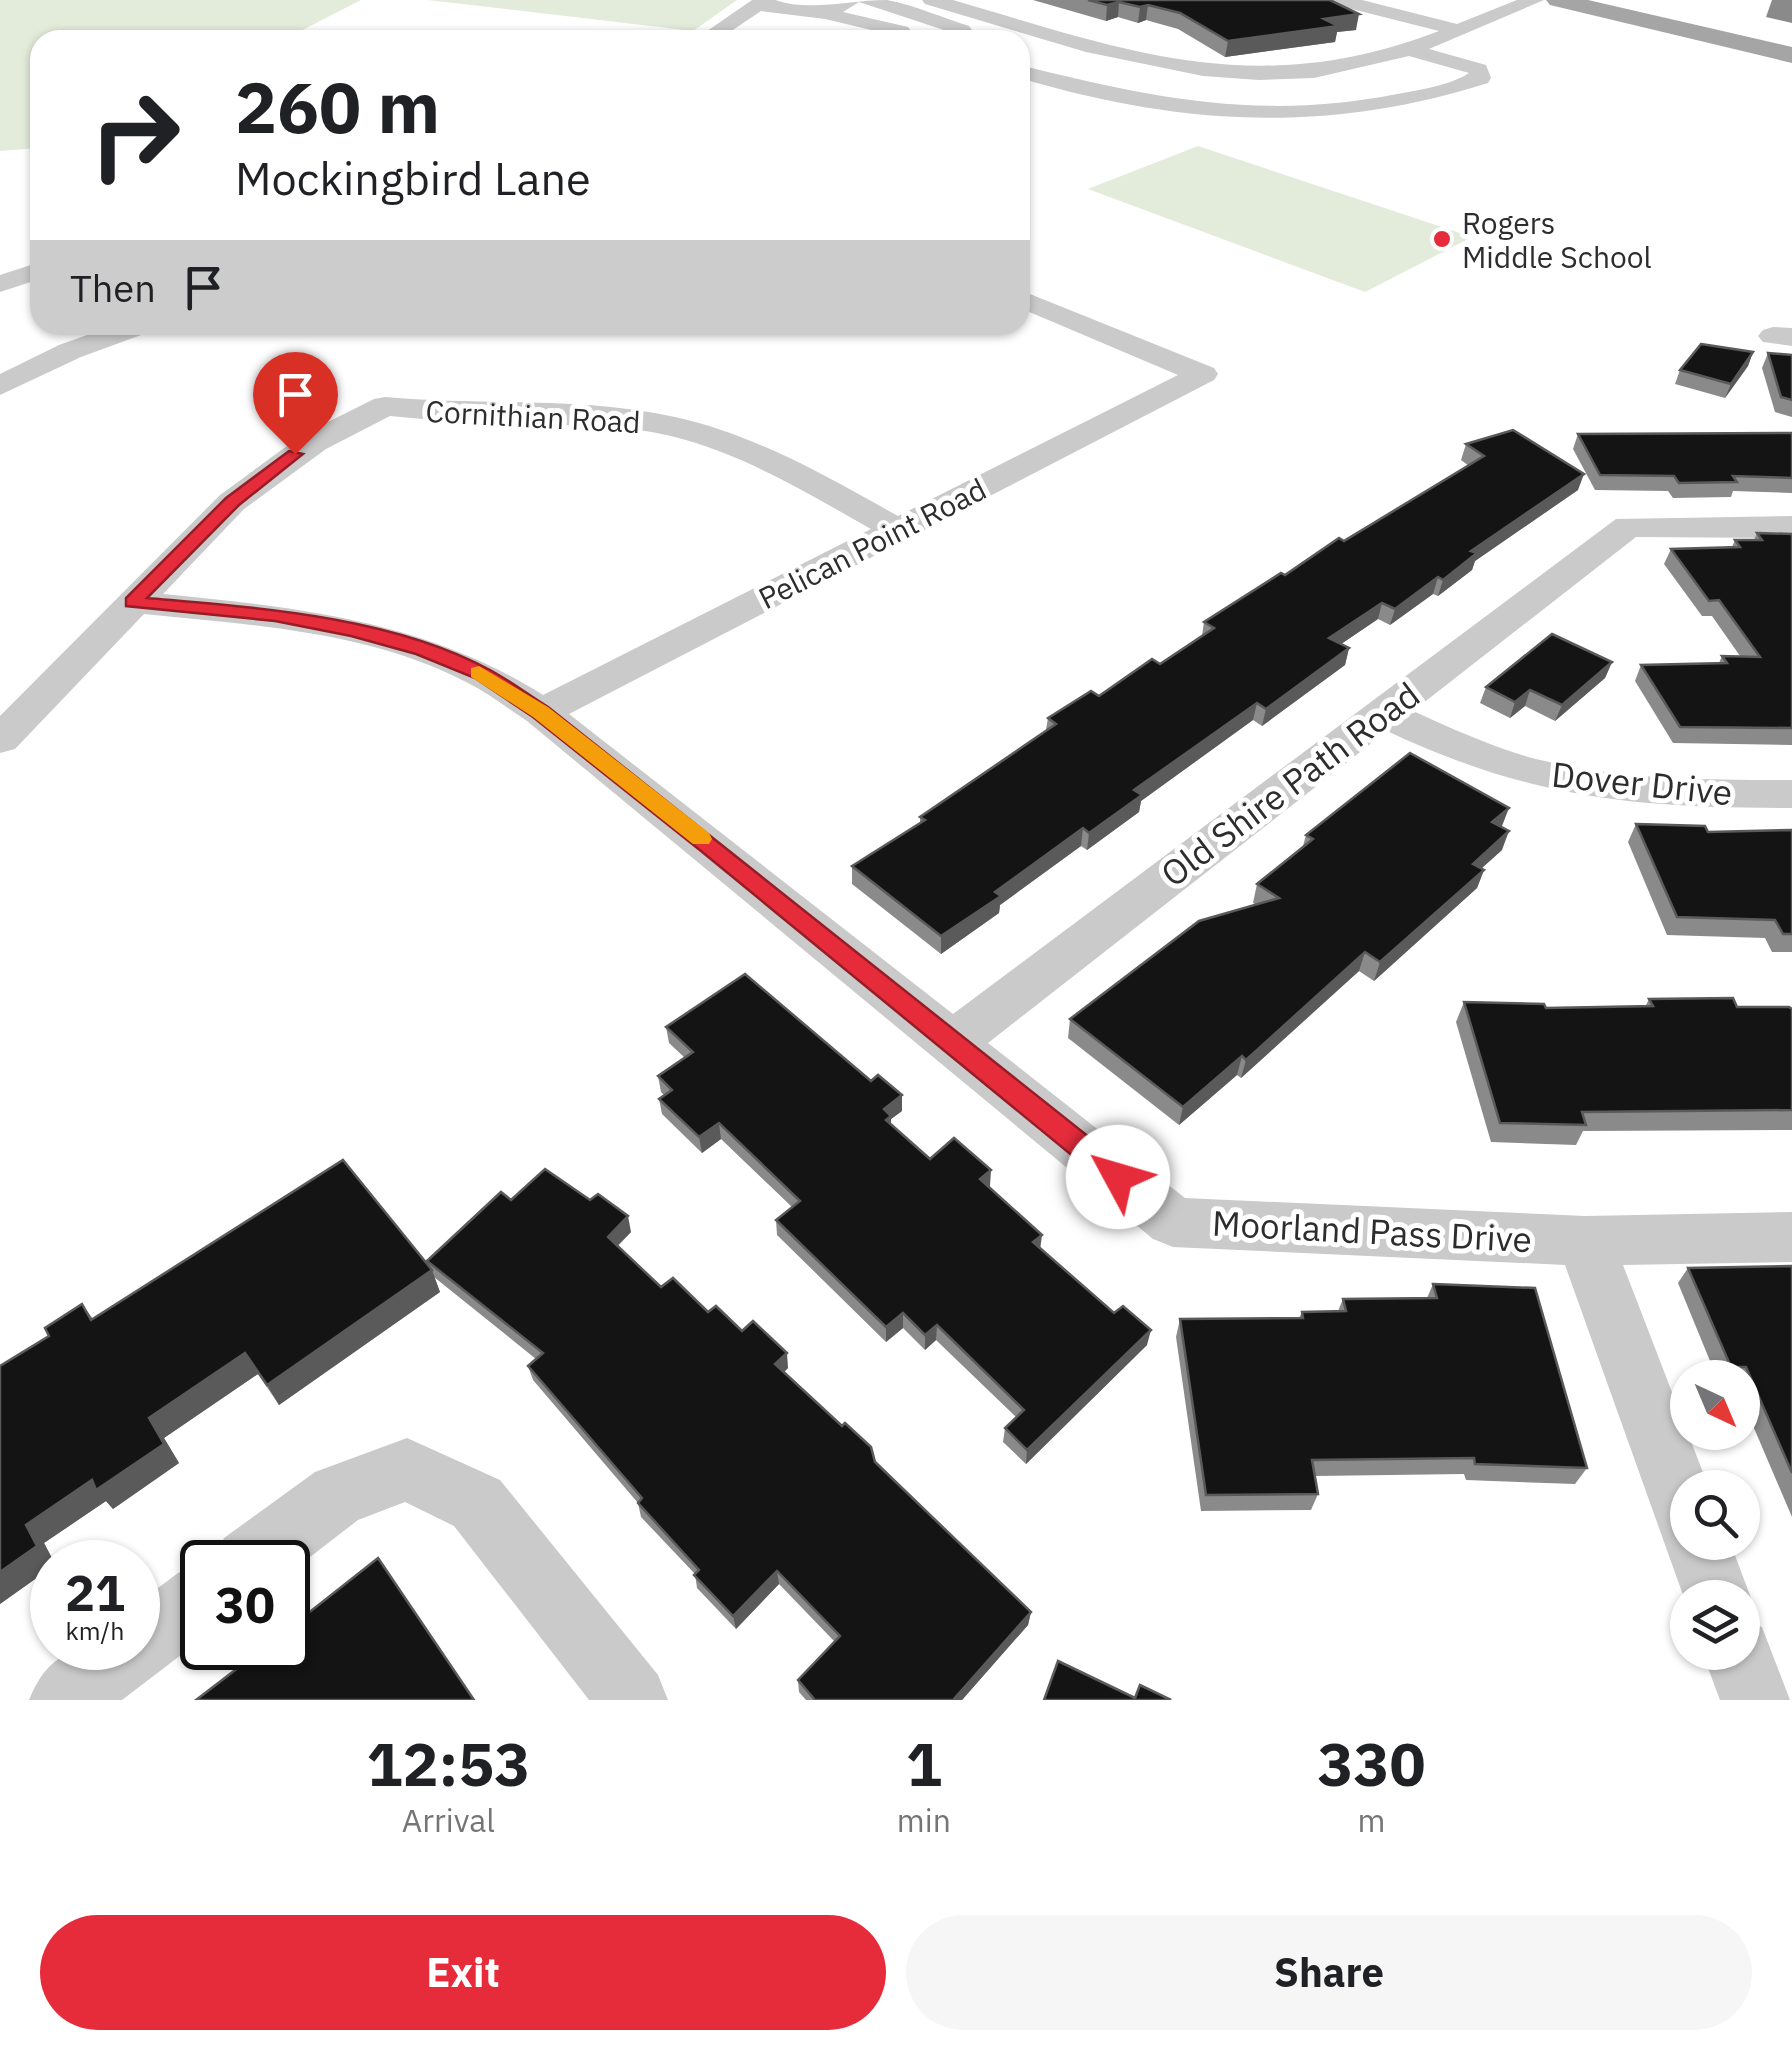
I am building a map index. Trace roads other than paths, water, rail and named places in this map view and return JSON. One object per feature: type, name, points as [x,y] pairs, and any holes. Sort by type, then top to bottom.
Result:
[{"type":"main road","points":[[1558,0],[1792,54]]},
{"type":"main road","points":[[1625,0],[1792,38]]},
{"type":"street","points":[[825,14],[852,0]]},
{"type":"street","points":[[867,0],[961,30]]},
{"type":"street","points":[[932,0],[1148,62],[1268,74],[1329,68],[1407,48],[1458,30],[1474,13]]},
{"type":"street","points":[[1339,0],[1458,30]]},
{"type":"street","points":[[1395,0],[1474,13],[1502,12],[1534,0]]},
{"type":"street","points":[[719,30],[761,2],[897,30]]},
{"type":"street","points":[[1030,74],[1135,103],[1282,111],[1347,108],[1447,91],[1480,78],[1479,69],[1407,48]]},
{"type":"street","points":[[1030,52],[1156,84],[1260,94],[1381,84],[1448,60]]},
{"type":"street","points":[[1135,103],[1179,67]]},
{"type":"street","points":[[0,284],[30,274]]},
{"type":"street","name":"Pelican Point Road","points":[[541,712],[1203,374],[1030,302]]},
{"type":"street","points":[[0,386],[70,350],[113,335]]},
{"type":"street","name":"Cornithian Road","points":[[132,602],[232,502],[276,467],[314,442],[384,406],[618,418],[672,426],[732,443],[782,466],[898,530]]},
{"type":"street","name":"Old Shire Path Road","points":[[952,1042],[1628,526],[1792,528]]},
{"type":"street","points":[[0,740],[132,602]]},
{"type":"street","name":"Moorland Pass Drive","points":[[132,602],[275,616],[354,631],[422,650],[482,674],[541,712],[1173,1222],[1585,1241],[1792,1237]]},
{"type":"street","name":"Dover Drive","points":[[1383,713],[1464,751],[1535,773],[1612,788],[1792,794]]},
{"type":"street","points":[[1585,1241],[1670,1470]]},
{"type":"street","points":[[278,1540],[338,1495],[408,1470],[478,1503],[632,1700]]},
{"type":"street","points":[[160,1628],[180,1613]]},
{"type":"street","points":[[64,1700],[104,1670]]},
{"type":"street","points":[[1744,1670],[1755,1700]]},
{"type":"place","name":"Rogers Middle School","points":[[1442,239]]}]
